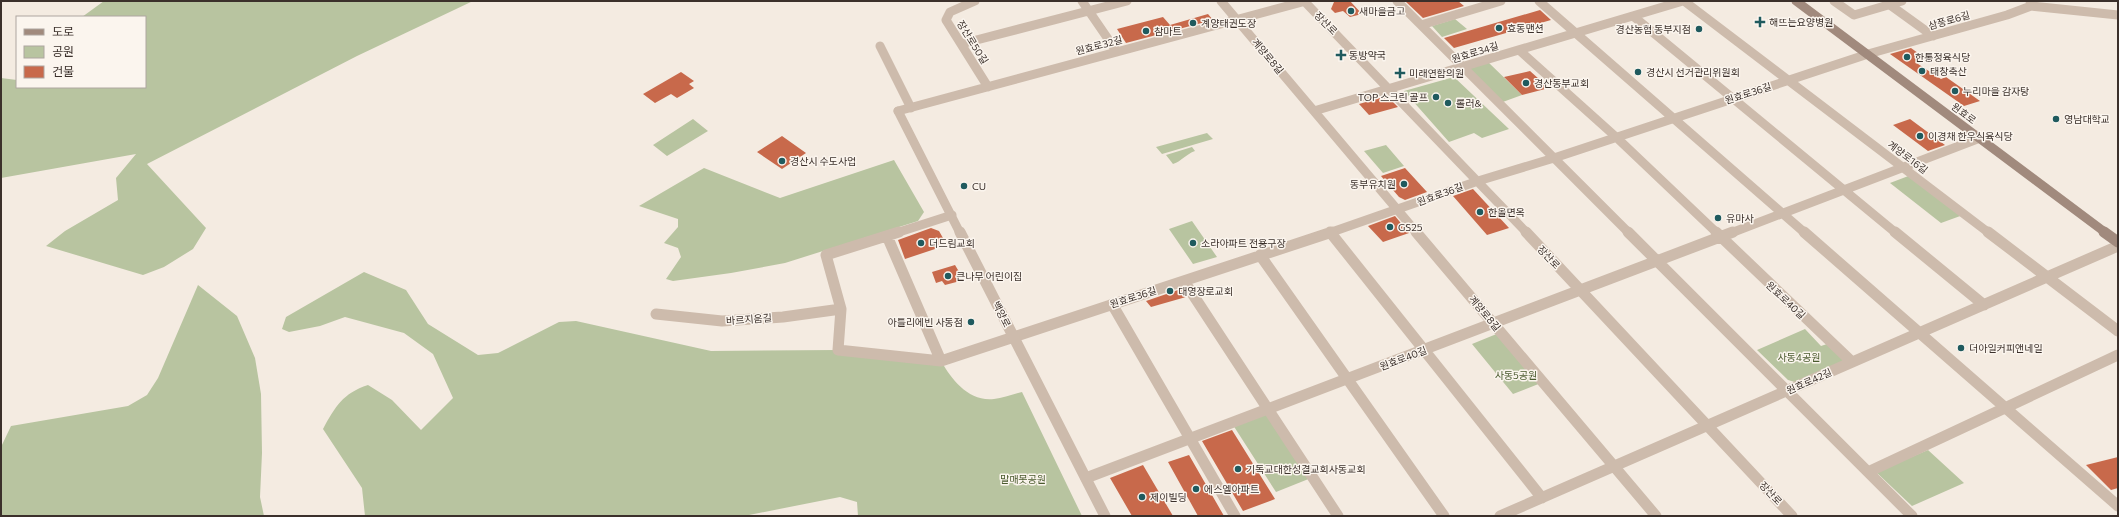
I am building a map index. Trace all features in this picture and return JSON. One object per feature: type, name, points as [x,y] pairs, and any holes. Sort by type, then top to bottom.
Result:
[{"type":"main road","name":"원효로","points":[[1796,1],[2118,242]]},
{"type":"street","name":"장산로50길","points":[[975,1],[957,8],[947,16],[946,20],[988,87]]},
{"type":"street","points":[[1082,1],[1117,52]]},
{"type":"street","points":[[961,44],[1127,1]]},
{"type":"street","name":"계양로8길","points":[[1221,1],[1656,516]]},
{"type":"street","name":"원효로32길","points":[[898,111],[1305,1]]},
{"type":"street","name":"장산로","points":[[1305,1],[1478,181],[1792,516]]},
{"type":"street","points":[[1397,1],[1912,516]]},
{"type":"street","points":[[1421,25],[1501,1]]},
{"type":"street","points":[[1539,1],[2118,506]]},
{"type":"street","name":"원효로34길","points":[[1390,88],[1684,1]]},
{"type":"street","name":"계양로16길","points":[[1684,1],[2118,331]]},
{"type":"street","points":[[1834,1],[1854,15],[1887,3],[1902,1]]},
{"type":"street","points":[[2087,1],[2090,12]]},
{"type":"street","points":[[1887,3],[1933,36]]},
{"type":"street","points":[[2031,3],[2118,15]]},
{"type":"street","name":"삼풍로6길","points":[[1868,54],[2007,15],[2031,3]]},
{"type":"street","points":[[1633,16],[1984,305]]},
{"type":"street","points":[[880,46],[911,108]]},
{"type":"street","points":[[1519,50],[1616,137]]},
{"type":"street","name":"원효로36길","points":[[941,361],[1398,210],[1478,181],[1554,158],[1868,54]]},
{"type":"street","points":[[1314,111],[1390,88]]},
{"type":"street","name":"백양로","points":[[898,111],[1105,516]]},
{"type":"street","name":"원효로40길","points":[[1616,137],[1719,237],[1852,362]]},
{"type":"street","name":"원효로40길","points":[[1086,478],[1980,138]]},
{"type":"street","points":[[887,236],[941,361],[838,350],[841,309],[826,255],[887,236],[952,216]]},
{"type":"street","points":[[1330,232],[1422,350],[1542,498]]},
{"type":"street","name":"원효로42길","points":[[1500,516],[2118,246]]},
{"type":"street","points":[[1260,255],[1444,516]]},
{"type":"street","points":[[1184,281],[1338,516]]},
{"type":"street","points":[[1112,304],[1235,516]]},
{"type":"street","name":"바르지움길","points":[[656,314],[722,321],[783,317],[841,309]]},
{"type":"street","points":[[1868,472],[2118,355]]},
{"type":"green space","points":[[104,1],[473,1],[357,56],[147,164],[206,228],[193,249],[164,267],[143,275],[46,246],[65,231],[118,200],[116,178],[136,154],[1,178],[1,78],[16,80],[16,88],[146,88],[146,16],[83,16]]},
{"type":"green space","points":[[1455,19],[1467,29],[1442,37],[1432,26]]},
{"type":"green space","points":[[1487,61],[1522,95],[1500,103],[1467,69]]},
{"type":"green space","name":"롤러&","points":[[1454,77],[1509,129],[1482,138],[1474,133],[1449,142],[1404,91]]},
{"type":"green space","points":[[693,119],[708,131],[667,156],[653,145]]},
{"type":"green space","points":[[1207,133],[1213,139],[1162,154],[1156,147]]},
{"type":"green space","points":[[1386,145],[1404,166],[1383,173],[1364,151]]},
{"type":"green space","points":[[1192,147],[1195,151],[1173,164],[1166,155]]},
{"type":"green space","points":[[894,160],[924,212],[918,221],[785,263],[731,273],[673,281],[666,279],[681,257],[678,248],[664,243],[678,227],[678,219],[639,206],[704,168],[780,198]]},
{"type":"green space","points":[[1911,175],[1963,215],[1941,223],[1890,183]]},
{"type":"green space","name":"소라아파트 전용구장","points":[[1192,221],[1217,257],[1193,264],[1169,229]]},
{"type":"green space","name":"말매못공원","points":[[364,272],[406,290],[428,324],[478,355],[498,353],[559,322],[576,321],[711,351],[838,350],[941,361],[950,375],[962,388],[977,397],[994,399],[1022,392],[1082,516],[858,516],[857,502],[840,497],[744,516],[365,516],[362,488],[323,429],[336,408],[352,392],[368,385],[392,400],[421,430],[453,398],[433,354],[404,333],[345,317],[320,326],[289,332],[282,329],[286,317]]},
{"type":"green space","points":[[198,285],[237,316],[255,358],[261,394],[262,453],[260,497],[264,516],[1,516],[1,447],[11,426],[128,406],[147,395],[158,378]]},
{"type":"green space","name":"사동4공원","points":[[1805,329],[1821,346],[1830,343],[1850,362],[1798,383],[1788,380],[1757,350]]},
{"type":"green space","name":"사동5공원","points":[[1499,333],[1541,383],[1513,394],[1472,344]]},
{"type":"green space","points":[[1267,412],[1311,478],[1276,492],[1233,425]]},
{"type":"green space","points":[[1928,450],[1964,483],[1912,506],[1876,472]]},
{"type":"building","name":"새마을금고","points":[[1350,1],[1362,14],[1350,17],[1343,11],[1335,13],[1331,9],[1334,2]]},
{"type":"building","points":[[1405,1],[1458,1],[1464,6],[1423,18]]},
{"type":"building","name":"효동맨션","points":[[1540,10],[1551,20],[1454,48],[1444,38]]},
{"type":"building","name":"참마트","points":[[1208,14],[1213,20],[1126,43],[1117,29],[1163,17],[1170,25]]},
{"type":"building","points":[[1911,48],[1922,56],[1919,57],[1923,60],[1915,62],[1941,79],[1946,77],[1980,101],[1964,106],[1890,54]]},
{"type":"building","name":"경산동부교회","points":[[1530,71],[1549,88],[1522,95],[1504,77]]},
{"type":"building","points":[[681,72],[694,81],[689,84],[694,88],[677,98],[671,94],[655,103],[643,94]]},
{"type":"building","points":[[1387,96],[1398,107],[1369,115],[1359,104]]},
{"type":"building","name":"이경채 한우식육식당","points":[[1910,119],[1945,145],[1928,151],[1893,125]]},
{"type":"building","name":"경산시 수도사업","points":[[782,136],[806,153],[782,169],[757,152]]},
{"type":"building","name":"동부유치원","points":[[1405,168],[1427,192],[1405,200],[1399,197],[1381,176]]},
{"type":"building","name":"한올면옥","points":[[1473,189],[1509,228],[1487,235],[1453,196]]},
{"type":"building","name":"GS25","points":[[1395,216],[1409,233],[1383,242],[1368,226]]},
{"type":"building","name":"더드림교회","points":[[931,228],[939,231],[947,245],[905,259],[898,240]]},
{"type":"building","name":"큰나무 어린이집","points":[[955,265],[964,280],[945,285],[942,281],[936,283],[932,272]]},
{"type":"building","name":"대영장로교회","points":[[1181,289],[1186,297],[1151,307],[1146,301]]},
{"type":"building","name":"기독교대한성결교회사동교회","points":[[1232,430],[1275,499],[1243,511],[1202,441]]},
{"type":"building","name":"에스엘아파트","points":[[1189,455],[1224,516],[1198,516],[1168,462]]},
{"type":"building","points":[[2118,457],[2118,488],[2111,490],[2086,465]]},
{"type":"building","name":"제이빌딩","points":[[1143,465],[1173,516],[1132,516],[1110,478]]},
{"type":"place","name":"새마을금고","points":[[1351,11]]},
{"type":"place","name":"해뜨는요양병원","points":[[1760,22]]},
{"type":"place","name":"계양태권도장","points":[[1193,23]]},
{"type":"place","name":"효동맨션","points":[[1499,28]]},
{"type":"place","name":"경산농협 동부지점","points":[[1699,29]]},
{"type":"place","name":"참마트","points":[[1146,31]]},
{"type":"place","name":"동방약국","points":[[1341,55]]},
{"type":"place","name":"한통정육식당","points":[[1907,57]]},
{"type":"place","name":"태창축산","points":[[1922,71]]},
{"type":"place","name":"경산시 선거관리위원회","points":[[1638,72]]},
{"type":"place","name":"미래연합의원","points":[[1400,73]]},
{"type":"place","name":"경산동부교회","points":[[1526,83]]},
{"type":"place","name":"누리마을 감자탕","points":[[1955,91]]},
{"type":"place","name":"TOP 스크린 골프","points":[[1436,97]]},
{"type":"place","name":"롤러&","points":[[1448,103]]},
{"type":"place","name":"영남대학교","points":[[2056,119]]},
{"type":"place","name":"이경채 한우식육식당","points":[[1920,136]]},
{"type":"place","name":"경산시 수도사업","points":[[782,161]]},
{"type":"place","name":"동부유치원","points":[[1404,184]]},
{"type":"place","name":"CU","points":[[964,186]]},
{"type":"place","name":"한올면옥","points":[[1480,212]]},
{"type":"place","name":"유마사","points":[[1718,218]]},
{"type":"place","name":"GS25","points":[[1390,227]]},
{"type":"place","name":"더드림교회","points":[[921,243]]},
{"type":"place","name":"소라아파트 전용구장","points":[[1193,243]]},
{"type":"place","name":"큰나무 어린이집","points":[[948,276]]},
{"type":"place","name":"대영장로교회","points":[[1170,291]]},
{"type":"place","name":"아틀리에빈 사동점","points":[[971,322]]},
{"type":"place","name":"더아일커피앤네일","points":[[1961,348]]},
{"type":"place","name":"기독교대한성결교회사동교회","points":[[1238,469]]},
{"type":"place","name":"에스엘아파트","points":[[1196,489]]},
{"type":"place","name":"제이빌딩","points":[[1142,497]]}]
